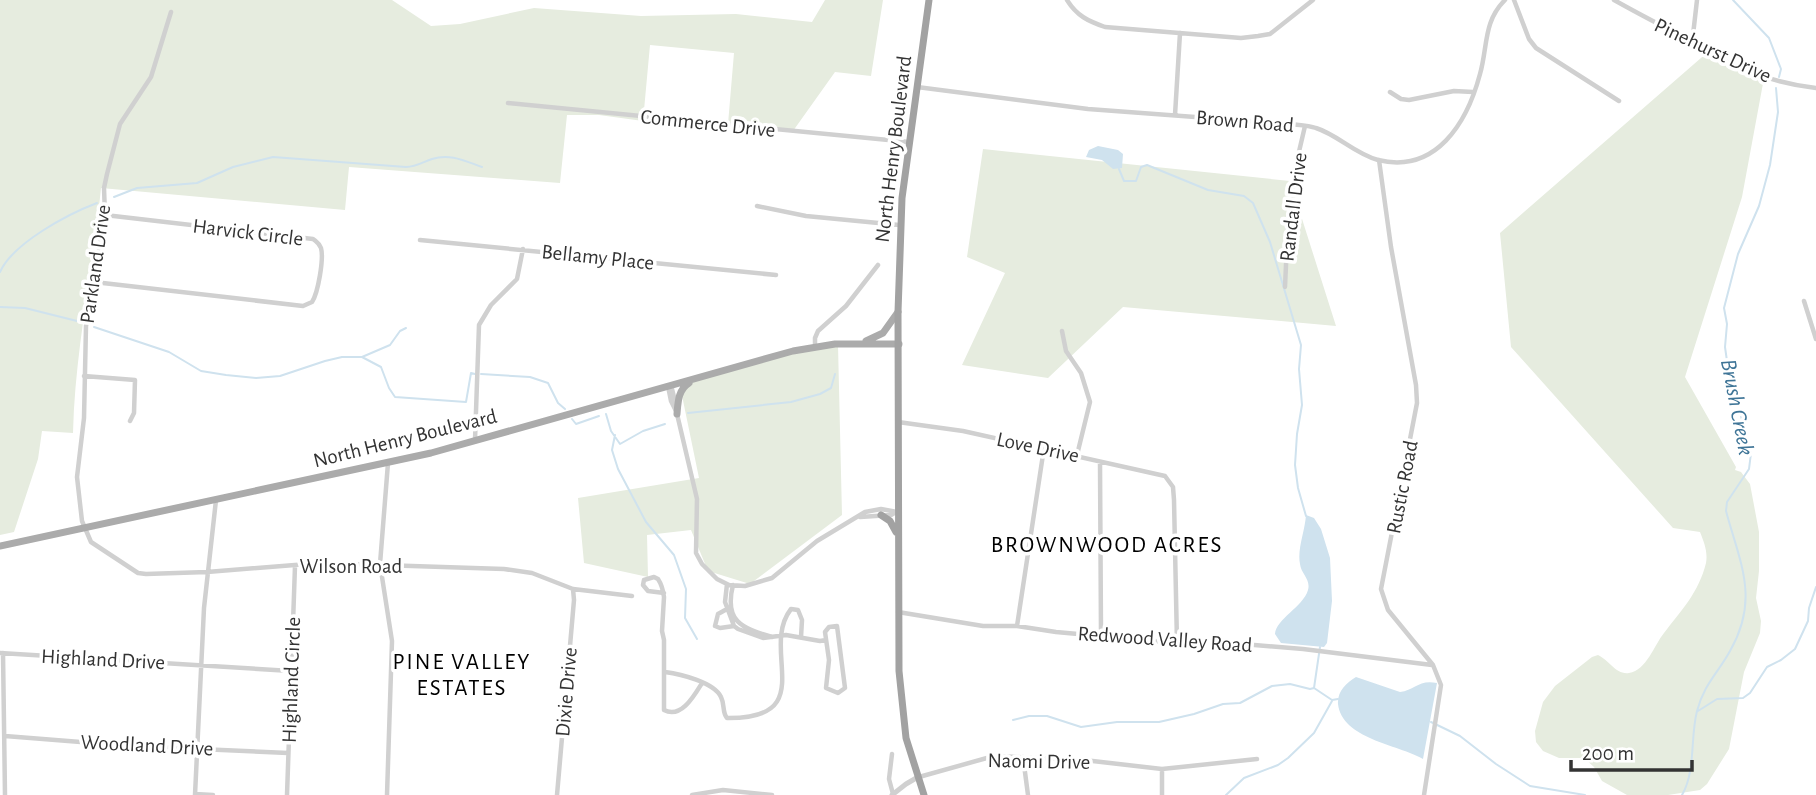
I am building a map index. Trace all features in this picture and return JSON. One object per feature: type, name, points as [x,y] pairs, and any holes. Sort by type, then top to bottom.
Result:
[{"type":"highway","name":"North Henry Boulevard","points":[[898,344],[900,225],[908,142],[929,0]]},
{"type":"highway","points":[[898,344],[899,678],[909,748],[924,795]]},
{"type":"highway","points":[[881,515],[890,521],[897,534]]},
{"type":"main road","points":[[860,343],[883,333],[898,312]]},
{"type":"main road","name":"North Henry Boulevard","points":[[0,546],[388,463],[815,347],[860,343],[898,344]]},
{"type":"main road","points":[[677,414],[683,387],[694,379]]},
{"type":"street","points":[[1068,0],[1073,10],[1086,20],[1105,27],[1241,38],[1270,34],[1313,0]]},
{"type":"street","name":"Brown Road","points":[[918,87],[1088,110],[1305,126],[1316,128],[1379,160],[1417,159],[1447,143],[1452,134],[1480,76],[1487,42],[1487,27],[1495,10],[1505,0]]},
{"type":"street","points":[[1514,0],[1536,48],[1619,101]]},
{"type":"street","name":"Pinehurst Drive","points":[[1614,0],[1721,58],[1766,79],[1816,88]]},
{"type":"street","points":[[1691,40],[1697,0]]},
{"type":"street","name":"Parkland Drive","points":[[84,528],[77,482],[84,418],[86,326],[105,215],[104,188],[120,124],[151,77],[171,12]]},
{"type":"street","points":[[1175,115],[1180,33]]},
{"type":"street","points":[[1390,92],[1401,99],[1409,100],[1454,91],[1469,90],[1473,93]]},
{"type":"street","name":"Commerce Drive","points":[[508,103],[908,142]]},
{"type":"street","name":"Randall Drive","points":[[1286,288],[1294,173],[1305,126]]},
{"type":"street","name":"Rustic Road","points":[[1379,160],[1417,403],[1381,589],[1388,610],[1433,665],[1441,685],[1424,795]]},
{"type":"street","points":[[757,206],[806,216],[900,225]]},
{"type":"street","name":"Harvick Circle","points":[[94,282],[300,306],[313,302],[317,291],[322,252],[320,245],[313,239],[105,215]]},
{"type":"street","name":"Bellamy Place","points":[[420,240],[776,275]]},
{"type":"street","points":[[475,440],[482,317],[517,279],[523,249]]},
{"type":"street","name":"North Henry Boulevard","points":[[815,347],[814,338],[818,331],[846,306],[878,265]]},
{"type":"street","points":[[1804,302],[1816,339]]},
{"type":"street","points":[[1062,331],[1066,351],[1081,373],[1090,402],[1077,456]]},
{"type":"street","points":[[84,376],[135,380],[134,412],[130,421]]},
{"type":"street","points":[[670,386],[697,499],[696,553],[710,572],[727,584],[752,585],[772,578],[817,541],[859,517],[873,510],[897,512]]},
{"type":"street","name":"Love Drive","points":[[899,422],[963,431],[1165,476],[1171,483],[1174,500],[1177,643]]},
{"type":"street","points":[[1017,626],[1044,448]]},
{"type":"street","points":[[1100,462],[1101,635]]},
{"type":"street","points":[[387,795],[392,641],[380,564],[388,463]]},
{"type":"street","points":[[213,795],[195,794],[207,572],[216,500]]},
{"type":"street","points":[[859,517],[891,515],[897,512]]},
{"type":"street","name":"Wilson Road","points":[[84,528],[91,542],[138,573],[207,572],[320,563],[514,570],[543,577],[573,589],[632,596]]},
{"type":"street","name":"Highland Circle","points":[[287,795],[295,566]]},
{"type":"street","points":[[664,593],[648,591],[643,585],[644,580],[654,577],[658,579],[664,593],[664,710],[667,712],[683,708],[702,683]]},
{"type":"street","points":[[727,584],[724,596],[734,626]]},
{"type":"street","points":[[733,586],[730,606],[737,622],[773,637]]},
{"type":"street","name":"Dixie Drive","points":[[557,795],[573,589]]},
{"type":"street","points":[[727,609],[716,617],[715,626],[734,626],[763,638],[783,636],[826,640]]},
{"type":"street","points":[[665,672],[685,675],[719,693],[727,718],[756,716],[769,711],[776,703],[781,690],[783,636],[788,614],[794,609],[798,610],[802,620],[802,637]]},
{"type":"street","name":"Redwood Valley Road","points":[[898,612],[983,626],[1017,626],[1177,643],[1207,641],[1290,648],[1433,665]]},
{"type":"street","points":[[837,626],[845,688],[838,694],[826,688],[829,660],[826,640],[826,629],[837,626]]},
{"type":"street","points":[[2,653],[5,795]]},
{"type":"street","name":"Highland Drive","points":[[2,653],[290,671]]},
{"type":"street","name":"Woodland Drive","points":[[5,736],[131,746],[288,753]]},
{"type":"street","points":[[892,754],[889,784],[893,794],[918,777]]},
{"type":"street","name":"Naomi Drive","points":[[918,777],[994,756],[1084,760],[1162,769],[1257,759]]},
{"type":"street","points":[[1023,757],[1028,795]]},
{"type":"street","points":[[1162,769],[1162,795]]},
{"type":"street","points":[[692,795],[723,790],[772,795]]},
{"type":"shaded area","points":[[0,0],[392,0],[431,26],[460,24],[534,8],[641,16],[736,14],[812,22],[825,0],[883,0],[871,76],[835,72],[793,131],[728,124],[734,53],[650,45],[643,121],[599,115],[567,115],[560,183],[349,167],[345,210],[101,188],[77,371],[73,433],[42,431],[38,459],[14,532],[0,535]]},
{"type":"shaded area","points":[[1709,51],[1764,78],[1742,197],[1685,377],[1736,467],[1735,470],[1741,472],[1750,484],[1759,532],[1756,598],[1761,621],[1760,633],[1744,672],[1729,749],[1707,784],[1700,790],[1668,795],[1627,795],[1602,781],[1594,767],[1584,758],[1559,758],[1543,751],[1536,742],[1535,731],[1543,702],[1555,686],[1592,657],[1598,655],[1624,673],[1641,667],[1694,592],[1706,563],[1705,547],[1700,532],[1673,528],[1511,347],[1500,233]]},
{"type":"shaded area","points":[[983,149],[1290,181],[1336,326],[1123,307],[1048,378],[962,365],[1005,273],[967,257]]},
{"type":"shaded area","points":[[838,345],[842,515],[750,584],[708,571],[691,530],[647,535],[648,577],[584,563],[578,498],[699,478],[679,381],[776,356]]},
{"type":"water","points":[[1098,146],[1118,150],[1123,154],[1122,168],[1113,169],[1102,160],[1086,157],[1089,150]]},
{"type":"water","points":[[1306,515],[1314,518],[1321,529],[1330,558],[1332,601],[1327,643],[1324,647],[1281,643],[1275,634],[1276,628],[1301,602],[1308,590],[1299,558]]},
{"type":"water","points":[[1356,677],[1400,692],[1426,682],[1437,683],[1423,759],[1372,739],[1349,725],[1342,716],[1338,700],[1343,688]]},
{"type":"waterway","name":"Brush Creek","points":[[1733,0],[1769,38],[1781,69],[1779,77]]},
{"type":"waterway","name":"Brush Creek","points":[[1682,795],[1689,776],[1695,721],[1700,702],[1730,651],[1744,614],[1744,581],[1726,511],[1727,502],[1749,469],[1751,453],[1728,368],[1724,308],[1738,254],[1759,206],[1770,165],[1778,112],[1776,88]]},
{"type":"waterway","points":[[114,197],[137,188],[197,183],[233,167],[273,157],[406,167],[445,157],[457,158],[482,167]]},
{"type":"waterway","points":[[1119,169],[1124,181],[1136,181],[1141,167],[1147,165],[1208,190],[1244,196],[1253,203],[1270,242],[1301,345],[1299,369],[1302,405],[1295,465],[1306,516]]},
{"type":"waterway","points":[[0,272],[7,261],[29,240],[71,214],[97,203]]},
{"type":"waterway","points":[[0,307],[25,308],[77,321]]},
{"type":"waterway","points":[[94,327],[169,352],[201,371],[226,375],[256,378],[280,376],[342,357],[362,357],[381,367],[395,397],[466,402],[471,373],[475,374]]},
{"type":"waterway","points":[[362,357],[390,345],[400,331],[406,328]]},
{"type":"waterway","points":[[481,374],[530,377],[548,383],[558,403],[565,409]]},
{"type":"waterway","points":[[688,413],[791,402],[831,388],[835,374]]},
{"type":"waterway","points":[[606,414],[611,431],[620,444],[643,431],[665,424]]},
{"type":"waterway","points":[[572,419],[576,424],[599,416]]},
{"type":"waterway","points":[[615,435],[612,450],[618,469],[646,522],[674,555],[686,589],[685,618],[697,639]]},
{"type":"waterway","points":[[1698,711],[1717,699],[1743,698],[1750,693],[1767,667],[1795,649],[1808,621],[1816,587]]},
{"type":"waterway","points":[[1314,688],[1320,647]]},
{"type":"waterway","points":[[1013,720],[1029,716],[1047,716],[1081,727],[1117,722],[1159,722],[1223,704],[1240,703],[1272,686],[1290,684],[1314,688],[1332,700],[1338,699]]},
{"type":"waterway","points":[[1226,795],[1244,778],[1278,765],[1288,758],[1314,733],[1332,701]]},
{"type":"waterway","points":[[1431,722],[1460,736],[1530,786],[1585,795]]},
{"type":"district","name":"BROWNWOOD ACRES","points":[[1107,544]]},
{"type":"district","name":"PINE VALLEY ESTATES","points":[[462,674]]}]
